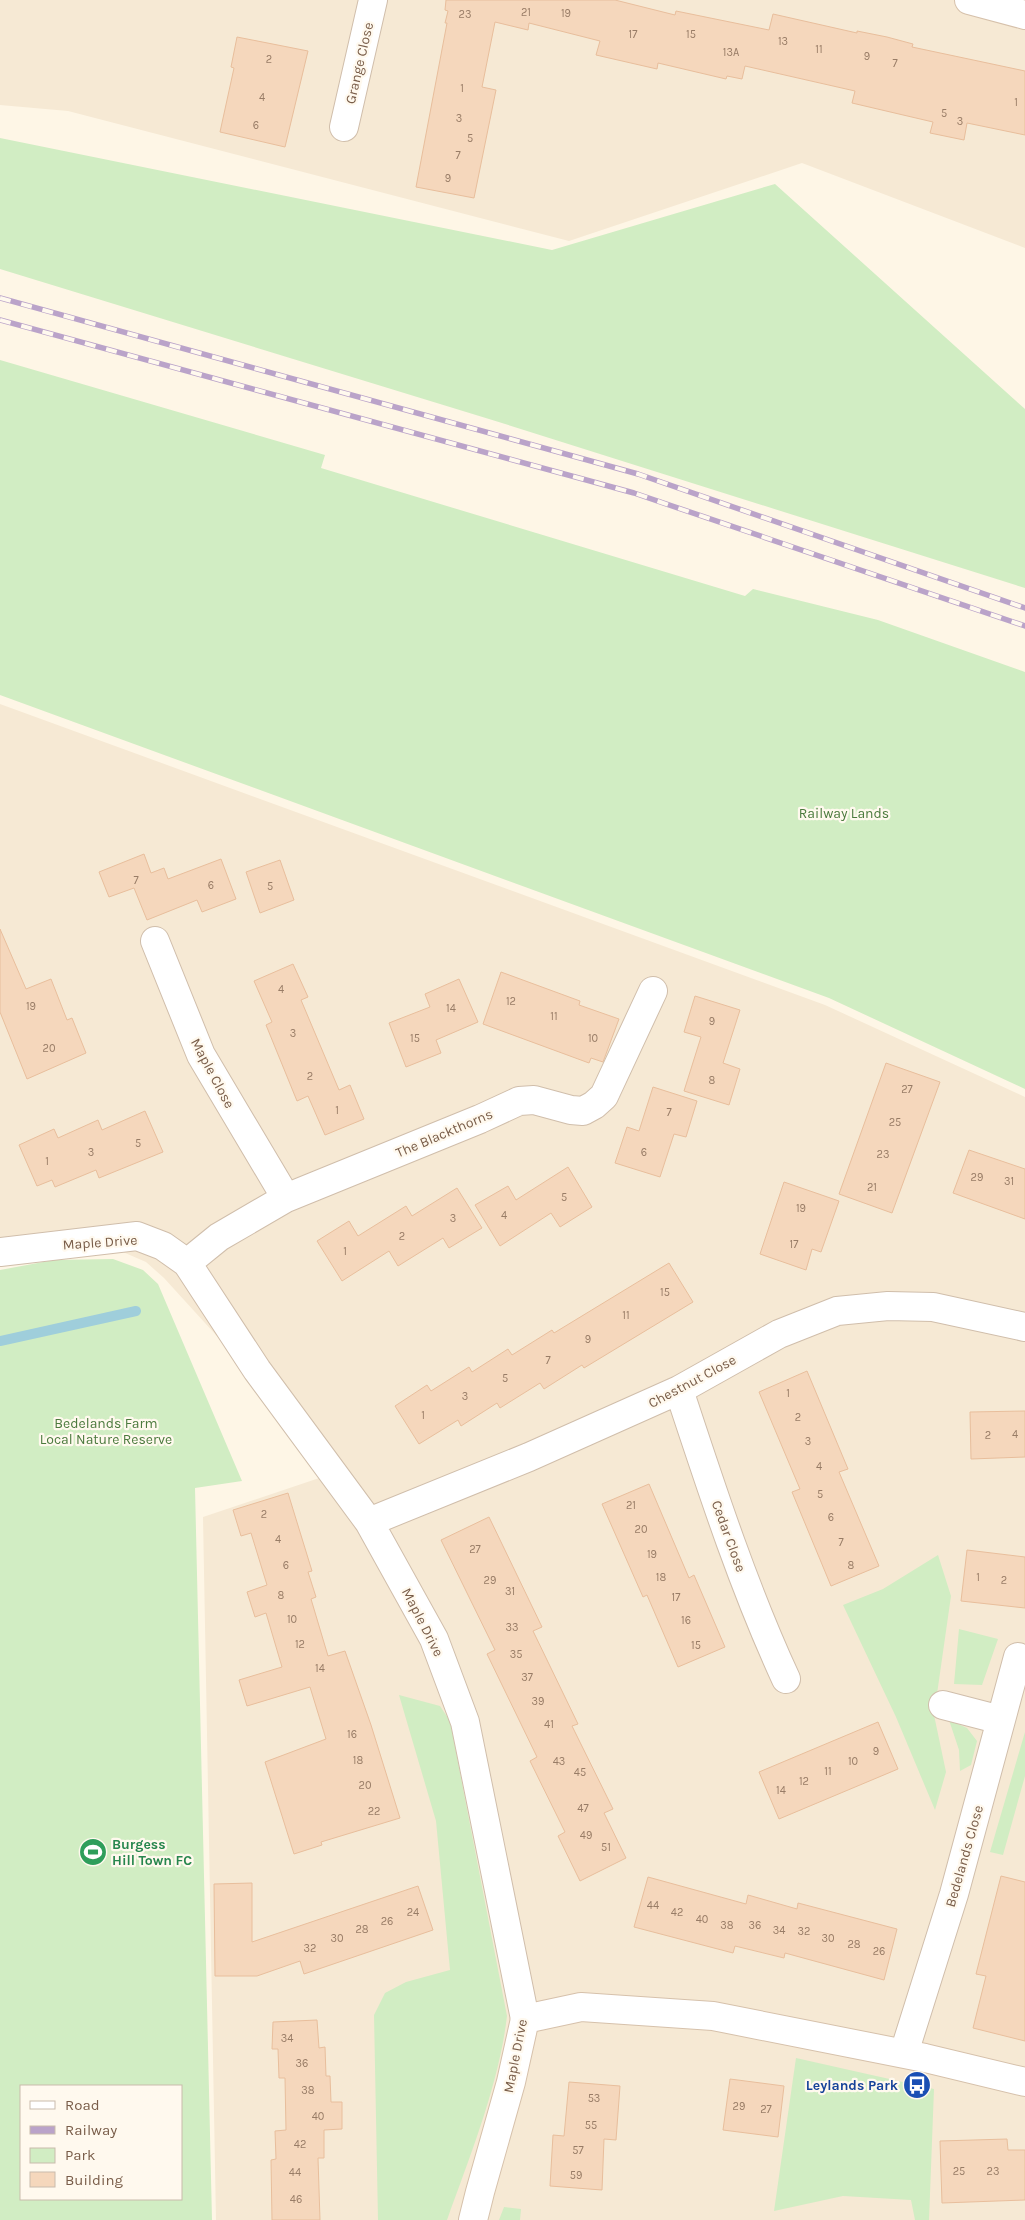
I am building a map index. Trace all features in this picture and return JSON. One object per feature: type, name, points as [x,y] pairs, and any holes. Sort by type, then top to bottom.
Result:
[{"type":"street","name":"Grange Close","points":[[344,127],[373,0]]},
{"type":"street","points":[[968,0],[1025,15]]},
{"type":"street","name":"Maple Close","points":[[155,941],[201,1055],[286,1198]]},
{"type":"street","name":"The Blackthorns","points":[[187,1263],[219,1237],[286,1198],[480,1119],[519,1101],[534,1100],[571,1110],[583,1111],[594,1105],[604,1096],[653,991]]},
{"type":"street","name":"Maple Drive","points":[[2,1245],[137,1236],[163,1246],[187,1263],[257,1370],[370,1522],[434,1639],[465,1722],[525,2019],[511,2082],[474,2220]]},
{"type":"street","name":"Chestnut Close","points":[[370,1522],[529,1458],[679,1390],[779,1334],[837,1311],[888,1306],[934,1307],[1025,1327]]},
{"type":"street","name":"Cedar Close","points":[[679,1390],[732,1545],[763,1628],[786,1680]]},
{"type":"street","name":"Bedelands Close","points":[[904,2053],[954,1894],[1018,1657]]},
{"type":"street","points":[[943,1705],[1001,1720]]},
{"type":"street","points":[[525,2019],[581,2007],[712,2016],[904,2053],[1025,2082]]},
{"type":"shaded area","points":[[0,0],[1025,0],[1025,248],[802,163],[569,241],[68,111],[0,105]]},
{"type":"shaded area","points":[[0,704],[825,1005],[1025,1097],[1025,2220],[216,2220],[203,1517],[340,1471],[164,1278],[146,1262],[116,1249],[0,1262]]},
{"type":"green space","points":[[0,138],[552,250],[775,184],[1025,409],[1025,588],[489,419],[0,269]]},
{"type":"green space","name":"Railway Lands","points":[[0,360],[325,455],[321,468],[745,596],[753,589],[878,620],[1025,672],[1025,1089],[829,998],[0,695]]},
{"type":"green space","name":"Bedelands Farm Local Nature Reserve","points":[[113,1259],[143,1270],[158,1284],[242,1481],[195,1488],[212,2220],[0,2220],[0,1270],[54,1260]]},
{"type":"green space","points":[[938,1555],[951,1596],[934,1715],[946,1772],[935,1810],[896,1717],[843,1605],[883,1589]]},
{"type":"green space","points":[[959,1629],[998,1639],[982,1685],[954,1684]]},
{"type":"green space","points":[[399,1695],[440,1706],[450,1721],[507,2016],[491,2094],[447,2220],[378,2220],[374,2015],[385,1993],[406,1982],[450,1970],[436,1821]]},
{"type":"green space","points":[[949,1720],[967,1728],[977,1741],[971,1765],[960,1771],[959,1750]]},
{"type":"green space","points":[[1025,1732],[1025,1776],[1003,1855],[990,1852]]},
{"type":"green space","points":[[796,2058],[934,2089],[929,2220],[915,2220],[911,2200],[843,2196],[774,2211]]},
{"type":"green space","points":[[504,2207],[521,2209],[520,2220],[499,2220]]},
{"type":"building","points":[[446,0],[615,0],[675,15],[676,11],[769,30],[773,14],[857,33],[857,31],[887,37],[913,44],[912,47],[1025,71],[1025,135],[967,123],[964,140],[930,133],[933,122],[852,103],[855,91],[745,66],[742,79],[727,76],[726,79],[658,63],[657,69],[596,55],[600,41],[529,23],[528,30],[495,22],[482,87],[496,90],[474,198],[416,187],[447,23],[445,23],[448,11],[445,10]]},
{"type":"building","points":[[237,37],[308,51],[285,147],[220,132],[234,68],[231,67]]},
{"type":"building","points":[[144,854],[151,873],[164,868],[168,879],[221,859],[236,899],[202,912],[197,900],[147,920],[134,888],[109,897],[99,872]]},
{"type":"building","points":[[280,860],[294,900],[260,913],[246,872]]},
{"type":"building","points":[[0,929],[26,989],[51,979],[67,1020],[72,1018],[86,1053],[27,1079],[0,1012]]},
{"type":"building","points":[[293,964],[308,997],[301,1000],[339,1090],[350,1085],[364,1119],[325,1135],[308,1096],[297,1101],[266,1025],[272,1022],[254,981]]},
{"type":"building","points":[[501,972],[580,1001],[579,1005],[619,1019],[603,1062],[591,1058],[589,1063],[483,1024]]},
{"type":"building","points":[[459,979],[478,1022],[436,1040],[441,1053],[406,1067],[389,1023],[430,1007],[425,994]]},
{"type":"building","points":[[695,996],[740,1010],[723,1063],[740,1069],[729,1105],[684,1091],[701,1037],[684,1032]]},
{"type":"building","points":[[886,1063],[940,1082],[892,1213],[839,1194]]},
{"type":"building","points":[[653,1087],[697,1101],[686,1137],[674,1134],[660,1177],[615,1163],[627,1127],[639,1131]]},
{"type":"building","points":[[145,1111],[163,1152],[99,1178],[96,1170],[55,1187],[52,1180],[37,1186],[19,1145],[54,1129],[58,1138],[98,1120],[102,1130]]},
{"type":"building","points":[[969,1150],[1025,1169],[1025,1219],[953,1193]]},
{"type":"building","points":[[568,1167],[592,1207],[560,1227],[551,1213],[500,1246],[475,1205],[508,1186],[516,1200]]},
{"type":"building","points":[[784,1182],[839,1201],[821,1252],[812,1249],[806,1270],[760,1254]]},
{"type":"building","points":[[457,1188],[482,1228],[449,1248],[443,1238],[398,1266],[389,1251],[342,1281],[317,1241],[349,1221],[358,1236],[406,1206],[412,1216]]},
{"type":"building","points":[[669,1263],[693,1302],[584,1368],[582,1365],[544,1389],[540,1383],[500,1408],[497,1403],[461,1426],[458,1420],[419,1444],[395,1406],[427,1385],[431,1391],[469,1367],[472,1372],[508,1349],[512,1355],[552,1330],[554,1333]]},
{"type":"building","points":[[807,1371],[848,1469],[839,1472],[879,1566],[831,1586],[792,1492],[800,1489],[759,1392]]},
{"type":"building","points":[[1025,1411],[1025,1457],[971,1459],[970,1412]]},
{"type":"building","points":[[649,1484],[689,1578],[694,1575],[725,1647],[678,1667],[647,1595],[643,1597],[602,1504]]},
{"type":"building","points":[[288,1493],[312,1571],[308,1572],[316,1597],[311,1599],[328,1656],[345,1651],[371,1725],[400,1818],[321,1842],[322,1845],[294,1854],[265,1762],[326,1739],[310,1687],[247,1706],[239,1680],[282,1667],[266,1613],[255,1617],[247,1592],[267,1585],[251,1533],[241,1536],[233,1510]]},
{"type":"building","points":[[489,1517],[542,1627],[533,1631],[578,1724],[572,1726],[613,1809],[604,1813],[626,1858],[580,1881],[558,1836],[565,1832],[530,1761],[537,1757],[487,1654],[495,1650],[441,1540]]},
{"type":"building","points":[[967,1550],[1025,1557],[1025,1608],[961,1601]]},
{"type":"building","points":[[878,1722],[898,1769],[779,1819],[759,1772]]},
{"type":"building","points":[[1001,1876],[1025,1882],[1025,2041],[973,2028],[986,1976],[976,1974]]},
{"type":"building","points":[[648,1877],[746,1904],[748,1895],[797,1909],[798,1903],[897,1929],[884,1980],[785,1953],[784,1958],[735,1946],[733,1953],[634,1927]]},
{"type":"building","points":[[252,1883],[252,1942],[418,1886],[433,1930],[304,1974],[300,1961],[257,1976],[215,1976],[214,1884]]},
{"type":"building","points":[[317,2020],[319,2048],[325,2047],[326,2076],[330,2076],[331,2102],[342,2102],[342,2129],[324,2130],[324,2158],[318,2158],[320,2220],[272,2220],[271,2160],[276,2159],[275,2131],[286,2130],[285,2078],[279,2078],[278,2049],[272,2049],[273,2022]]},
{"type":"building","points":[[730,2079],[784,2086],[778,2137],[723,2130]]},
{"type":"building","points":[[569,2082],[620,2086],[616,2140],[604,2139],[602,2190],[550,2186],[553,2135],[564,2136]]},
{"type":"building","points":[[1007,2139],[1008,2150],[1025,2150],[1025,2200],[942,2203],[940,2141]]},
{"type":"waterway","points":[[0,1341],[136,1311]]},
{"type":"railway","points":[[0,298],[638,474],[1025,608]]},
{"type":"railway","points":[[0,320],[634,493],[1025,626]]},
{"type":"place","name":"Burgess Hill Town FC","points":[[93,1852]]},
{"type":"place","name":"Leylands Park","points":[[917,2085]]}]
